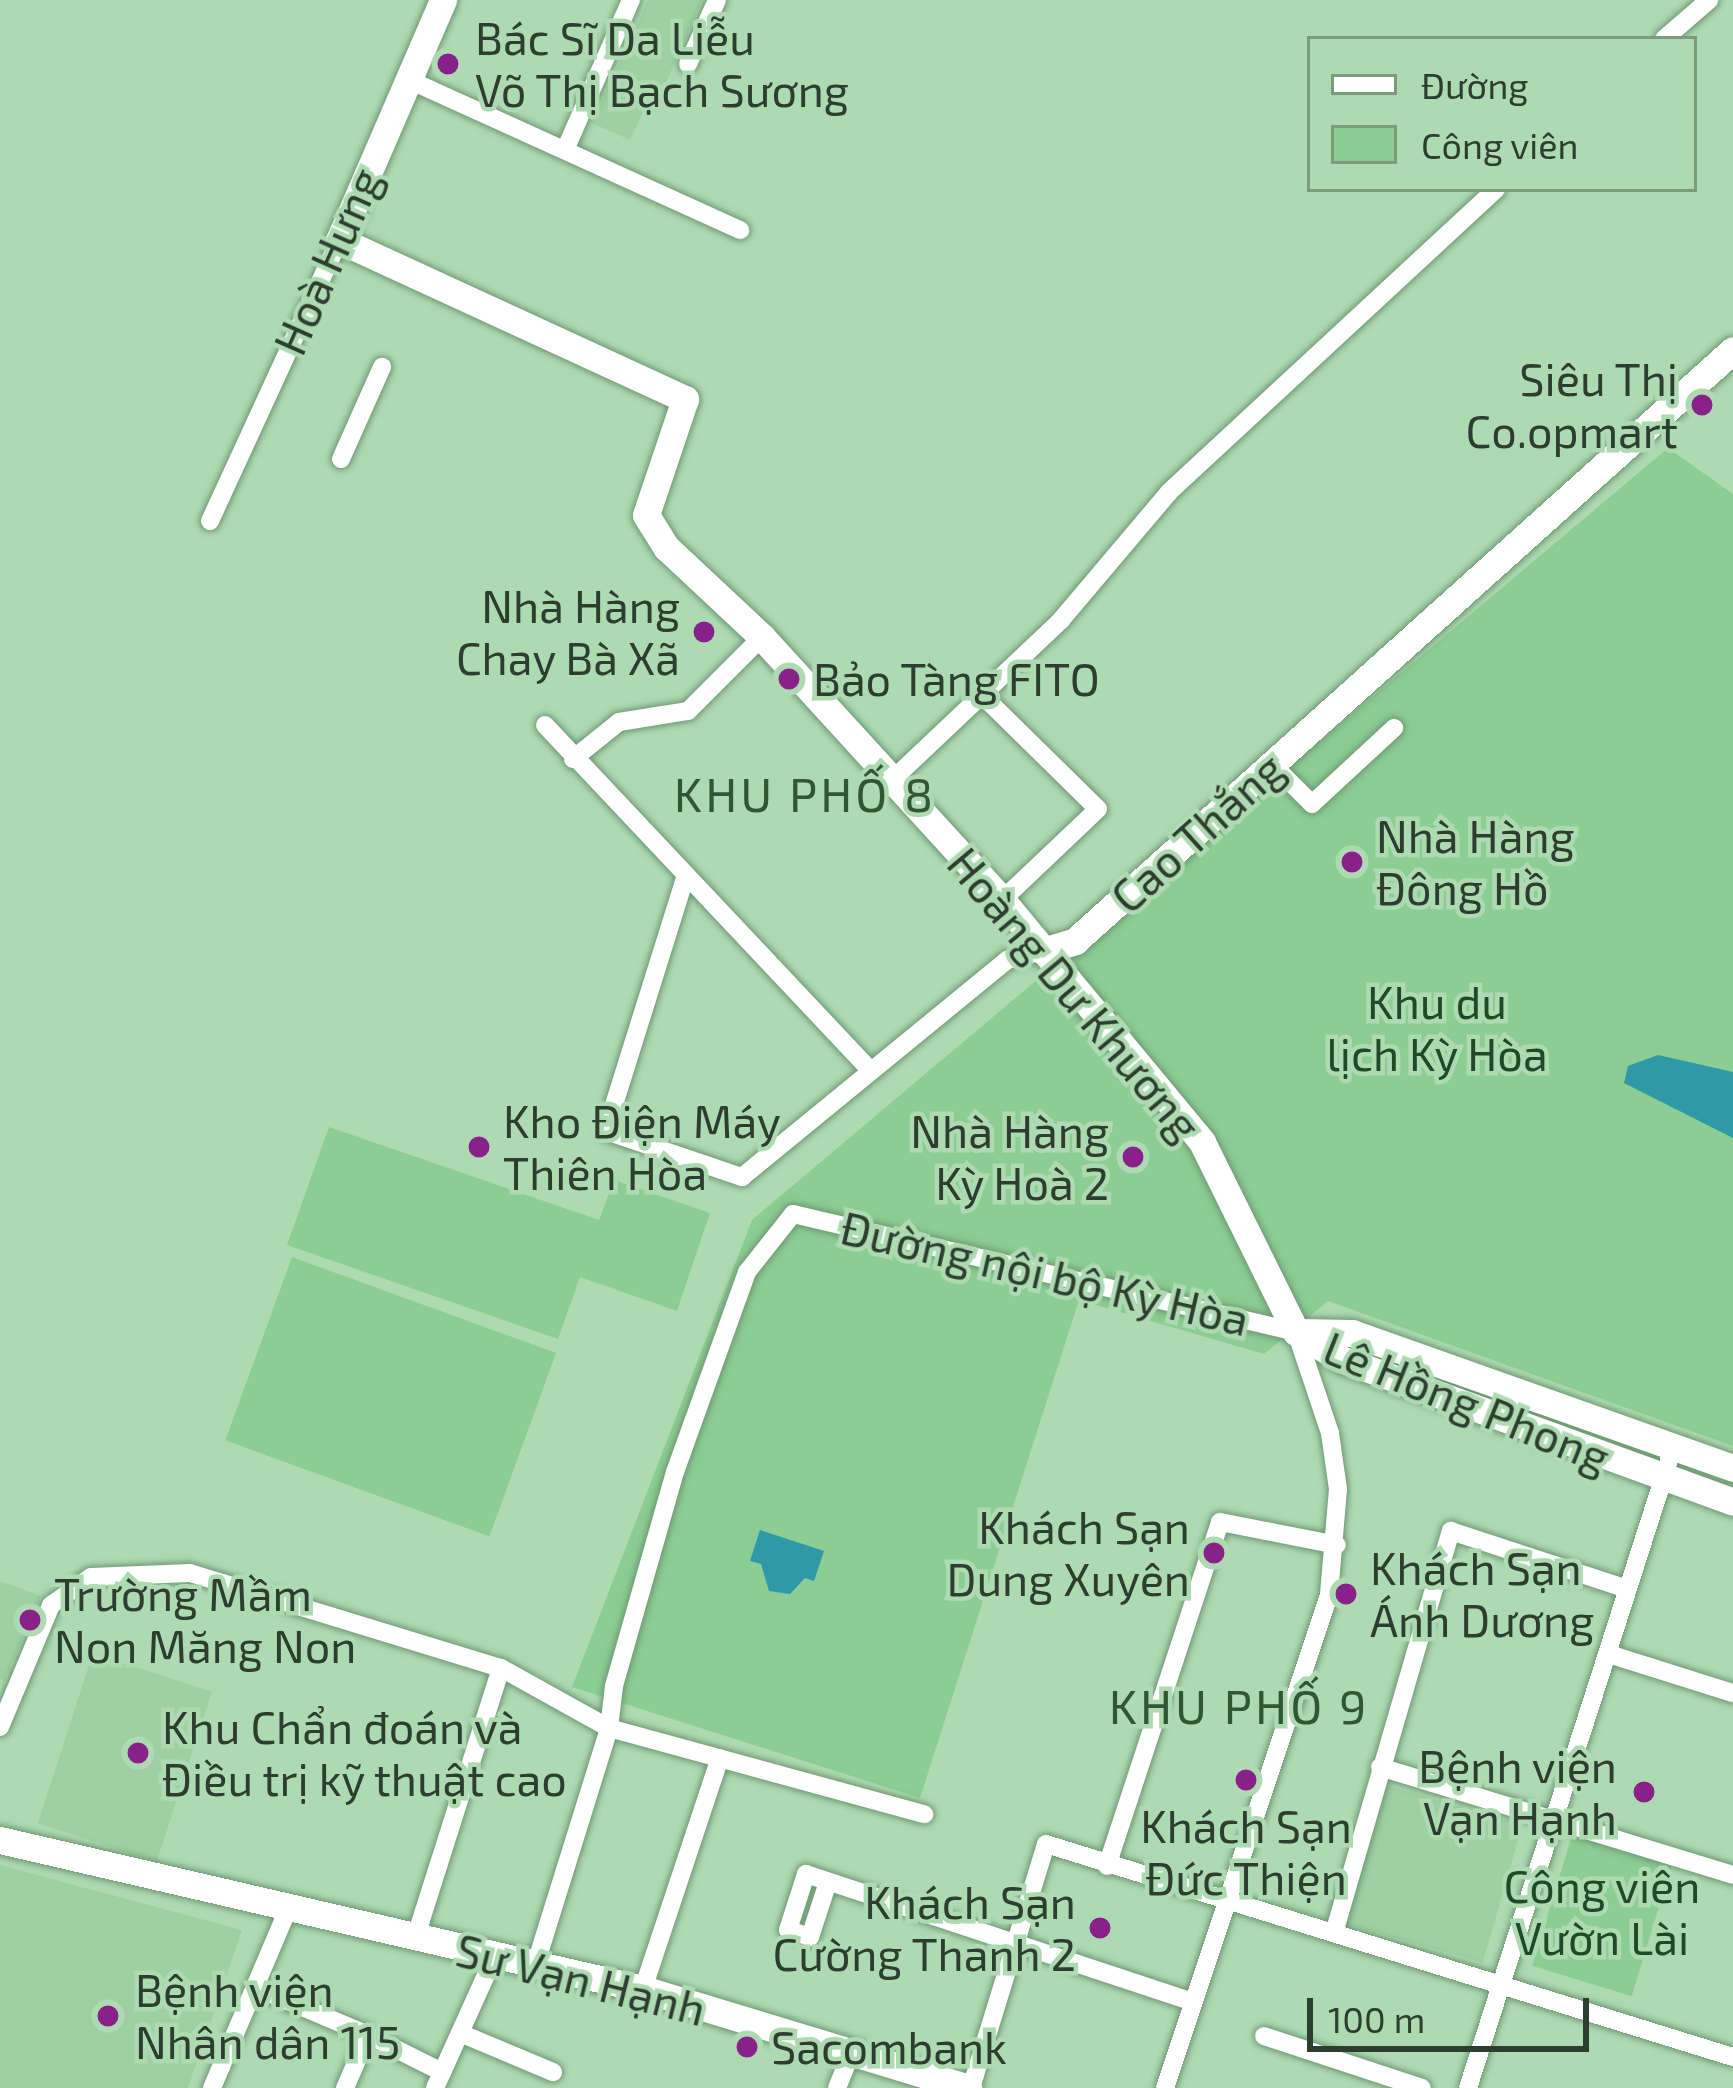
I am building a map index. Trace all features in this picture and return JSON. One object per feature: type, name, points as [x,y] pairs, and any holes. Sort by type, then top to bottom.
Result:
[{"type":"street","name":"Hoà Hưng","points":[[210,520],[339,240],[442,0]]},
{"type":"street","points":[[566,148],[632,0]]},
{"type":"street","points":[[688,64],[717,0]]},
{"type":"street","points":[[1667,36],[1709,0]]},
{"type":"street","points":[[406,79],[740,230]]},
{"type":"street","points":[[892,780],[985,698],[1156,511],[1493,192]]},
{"type":"street","name":"Hoàng Dư Khương","points":[[339,240],[685,400],[646,514],[667,548],[762,637],[1002,900],[1202,1142],[1296,1332]]},
{"type":"street","name":"Cao Thắng","points":[[686,875],[605,1131],[742,1177],[867,1067],[1007,960],[1075,940],[1733,350]]},
{"type":"street","points":[[341,459],[382,367]]},
{"type":"street","points":[[572,759],[619,722],[688,711],[762,637]]},
{"type":"street","points":[[985,698],[1098,809],[1002,900]]},
{"type":"street","points":[[545,725],[572,759],[867,1067]]},
{"type":"street","points":[[1273,765],[1312,805],[1394,728]]},
{"type":"street","name":"Đường nội bộ Kỳ Hòa","points":[[609,1728],[675,1472],[737,1297],[747,1272],[793,1214],[1296,1332]]},
{"type":"street","points":[[1165,2088],[1329,1595],[1337,1545],[1330,1433],[1296,1332]]},
{"type":"street","name":"Lê Hồng Phong","points":[[1296,1332],[1352,1333],[1733,1468]]},
{"type":"street","name":"Lê Hồng Phong","points":[[1296,1332],[1341,1359],[1733,1502]]},
{"type":"street","points":[[1468,2088],[1672,1450]]},
{"type":"street","points":[[1107,1866],[1220,1522],[1337,1545]]},
{"type":"street","points":[[1334,1933],[1451,1532],[1628,1589]]},
{"type":"street","points":[[0,1727],[51,1605],[91,1577],[190,1573],[501,1669],[609,1728],[924,1814]]},
{"type":"street","points":[[1609,1654],[1733,1693]]},
{"type":"street","points":[[415,1939],[501,1669]]},
{"type":"street","points":[[536,1963],[609,1728]]},
{"type":"street","points":[[644,1989],[720,1758]]},
{"type":"street","points":[[1380,1768],[1557,1817],[1733,1875]]},
{"type":"street","name":"Sư Vạn Hạnh","points":[[0,1840],[644,1989],[958,2087]]},
{"type":"street","points":[[958,2087],[1017,1945],[1046,1844],[1733,2057]]},
{"type":"street","points":[[828,1882],[1192,2002]]},
{"type":"street","points":[[214,2088],[289,1909]]},
{"type":"street","points":[[255,1987],[368,2035],[439,2080],[495,1955]]},
{"type":"street","points":[[460,2033],[553,2072]]},
{"type":"street","points":[[345,2088],[368,2035]]},
{"type":"street","points":[[1264,2036],[1422,2088]]},
{"type":"street","points":[[837,2088],[851,2053]]},
{"type":"shaded area","points":[[648,0],[702,0],[662,92],[654,89],[630,140],[592,123]]},
{"type":"shaded area","points":[[0,1581],[41,1596],[4,1681],[0,1679]]},
{"type":"shaded area","name":"Bệnh viện Nhân dân 115","points":[[93,1653],[212,1692],[157,1862],[38,1823]]},
{"type":"shaded area","points":[[1385,1785],[1522,1824],[1483,1963],[1345,1923]]},
{"type":"shaded area","name":"Bệnh viện Nhân dân 115","points":[[0,1865],[242,1930],[188,2088],[0,2088]]},
{"type":"green space","name":"Khu du lịch Kỳ Hòa","points":[[1668,448],[1733,494],[1733,1446],[1328,1301],[1264,1354],[1079,1300],[920,1798],[572,1687],[752,1220]]},
{"type":"green space","points":[[329,1127],[599,1220],[614,1180],[710,1213],[677,1311],[580,1277],[558,1339],[287,1245]]},
{"type":"green space","points":[[292,1257],[556,1353],[489,1536],[225,1440]]},
{"type":"green space","name":"Công viên Vườn Lài","points":[[1574,1829],[1673,1859],[1632,1996],[1532,1966]]},
{"type":"water","points":[[1658,1055],[1733,1072],[1733,1138],[1624,1083],[1628,1066]]},
{"type":"water","points":[[760,1530],[824,1551],[814,1581],[805,1578],[790,1594],[769,1591],[761,1564],[750,1561]]},
{"type":"place","name":"Bác Sĩ Da Liễu Võ Thị Bạch Sương","points":[[448,64]]},
{"type":"place","name":"Siêu Thị Co.opmart","points":[[1702,405]]},
{"type":"place","name":"Nhà Hàng Chay Bà Xã","points":[[704,632]]},
{"type":"place","name":"Bảo Tàng FITO","points":[[789,679]]},
{"type":"place","name":"Nhà Hàng Đông Hồ","points":[[1352,862]]},
{"type":"place","name":"Kho Điện Máy Thiên Hòa","points":[[479,1147]]},
{"type":"place","name":"Nhà Hàng Kỳ Hoà 2","points":[[1133,1157]]},
{"type":"place","name":"Khách Sạn Dung Xuyên","points":[[1214,1553]]},
{"type":"place","name":"Khách Sạn Ánh Dương","points":[[1346,1594]]},
{"type":"place","name":"Trường Mầm Non Măng Non","points":[[30,1620]]},
{"type":"place","name":"Khu Chẩn đoán và Điều trị kỹ thuật cao","points":[[138,1753]]},
{"type":"place","name":"Khách Sạn Đức Thiện","points":[[1246,1780]]},
{"type":"place","name":"Bệnh viện Vạn Hạnh","points":[[1644,1792]]},
{"type":"place","name":"Khách Sạn Cường Thanh 2","points":[[1100,1928]]},
{"type":"place","name":"Bệnh viện Nhân dân 115","points":[[108,2016]]},
{"type":"place","name":"Sacombank","points":[[747,2047]]},
{"type":"district","name":"KHU PHỐ 8","points":[[805,794]]},
{"type":"district","name":"KHU PHỐ 9","points":[[1239,1706]]}]
